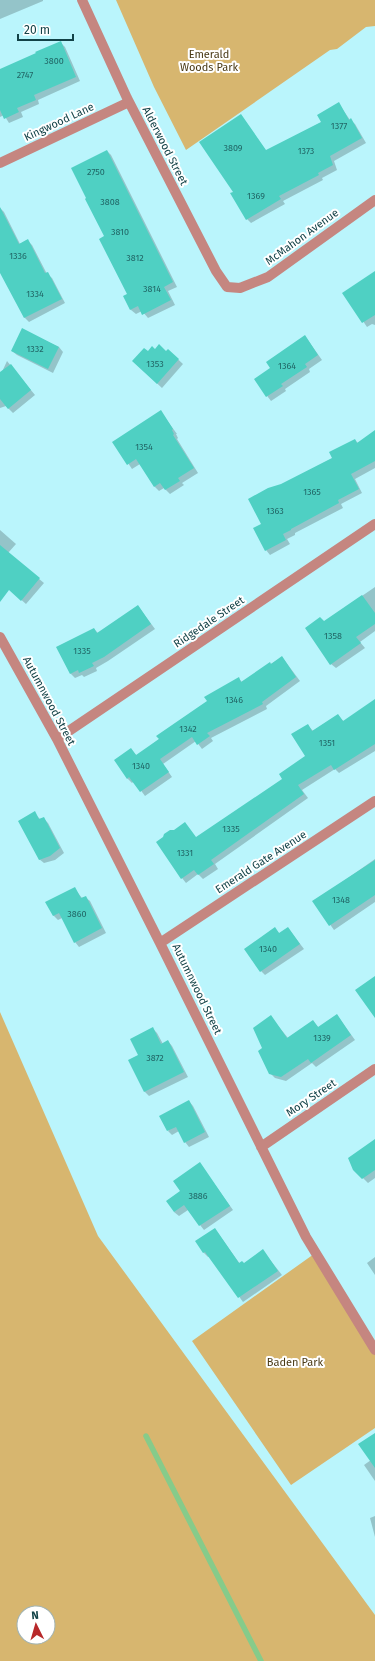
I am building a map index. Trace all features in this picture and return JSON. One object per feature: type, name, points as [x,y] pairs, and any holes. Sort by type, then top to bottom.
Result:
[{"type":"street","name":"Alderwood Street","points":[[82,0],[129,102],[216,271],[227,287],[240,288]]},
{"type":"street","name":"Kingwood Lane","points":[[0,163],[129,102]]},
{"type":"street","name":"McMahon Avenue","points":[[240,288],[268,277],[375,200]]},
{"type":"street","name":"Ridgedale Street","points":[[57,739],[375,524]]},
{"type":"street","name":"Autumnwood Street","points":[[0,637],[57,739],[306,1237],[373,1344]]},
{"type":"street","name":"Emerald Gate Avenue","points":[[160,943],[375,801]]},
{"type":"street","name":"Mory Street","points":[[261,1147],[375,1069]]},
{"type":"green space","name":"Emerald Woods Park","points":[[116,0],[375,0],[375,26],[366,27],[337,49],[330,50],[186,150],[154,87]]},
{"type":"green space","points":[[0,1012],[98,1236],[375,1615],[375,1661],[0,1661]]},
{"type":"green space","name":"Baden Park","points":[[314,1254],[375,1350],[375,1428],[291,1485],[192,1341]]},
{"type":"building","points":[[61,41],[76,77],[34,95],[36,100],[17,108],[19,112],[4,119],[0,110],[0,69]]},
{"type":"building","points":[[339,102],[349,120],[351,118],[362,138],[330,156],[333,165],[318,173],[319,175],[279,196],[281,199],[246,220],[230,193],[233,192],[199,142],[241,114],[266,150],[321,122],[317,115]]},
{"type":"building","points":[[107,150],[173,282],[164,287],[171,300],[142,315],[138,306],[130,310],[123,296],[127,294],[99,239],[104,236],[71,168]]},
{"type":"building","points":[[0,207],[19,244],[28,239],[45,273],[48,272],[62,299],[24,318],[0,273]]},
{"type":"building","points":[[375,271],[375,315],[362,323],[342,293]]},
{"type":"building","points":[[22,328],[59,347],[48,369],[11,351]]},
{"type":"building","points":[[305,335],[318,355],[305,364],[307,367],[281,384],[283,386],[266,397],[254,379],[270,368],[266,362]]},
{"type":"building","points":[[159,344],[166,351],[168,349],[179,359],[157,384],[132,361],[144,348],[148,351],[152,346],[155,349]]},
{"type":"building","points":[[11,364],[31,390],[8,409],[0,399],[0,372]]},
{"type":"building","points":[[161,410],[173,429],[173,435],[194,468],[178,478],[180,481],[165,490],[160,483],[154,487],[136,459],[127,465],[112,442]]},
{"type":"building","points":[[375,430],[375,461],[351,474],[359,489],[338,500],[339,503],[283,534],[286,540],[265,551],[253,528],[261,524],[248,499],[332,458],[329,452],[355,439],[357,443]]},
{"type":"building","points":[[0,545],[40,578],[21,601],[9,590],[0,602]]},
{"type":"building","points":[[362,595],[375,613],[375,624],[356,637],[361,643],[330,665],[305,628],[320,617],[324,621]]},
{"type":"building","points":[[138,605],[151,624],[104,657],[92,663],[94,666],[79,673],[78,670],[70,674],[56,647],[94,628],[97,633]]},
{"type":"building","points":[[282,656],[296,677],[262,702],[263,704],[207,733],[210,736],[197,745],[192,737],[160,759],[169,772],[140,792],[129,777],[127,779],[114,760],[131,748],[136,755],[159,739],[156,736],[207,701],[204,697],[239,677],[241,682],[270,662],[271,664]]},
{"type":"building","points":[[375,699],[375,744],[334,770],[331,765],[298,785],[304,794],[211,860],[214,864],[198,875],[194,870],[181,879],[156,842],[163,837],[164,834],[170,830],[174,830],[185,822],[196,837],[282,779],[279,774],[305,756],[291,734],[308,724],[312,731],[338,714],[343,721]]},
{"type":"building","points":[[35,811],[39,819],[44,817],[60,848],[50,856],[39,860],[18,821]]},
{"type":"building","points":[[375,860],[375,895],[329,926],[312,901]]},
{"type":"building","points":[[75,887],[81,898],[86,896],[102,928],[74,943],[59,913],[53,916],[45,902]]},
{"type":"building","points":[[275,927],[279,933],[288,927],[300,944],[260,972],[244,949]]},
{"type":"building","points":[[375,976],[375,1018],[355,990]]},
{"type":"building","points":[[337,1014],[351,1035],[311,1063],[308,1059],[281,1077],[269,1074],[258,1051],[262,1048],[253,1028],[271,1015],[287,1038],[313,1020],[318,1027]]},
{"type":"building","points":[[153,1027],[161,1044],[168,1040],[184,1072],[144,1092],[128,1060],[138,1055],[130,1039]]},
{"type":"building","points":[[189,1100],[205,1132],[184,1143],[176,1127],[167,1131],[159,1116]]},
{"type":"building","points":[[375,1139],[375,1170],[362,1179],[353,1170],[348,1158]]},
{"type":"building","points":[[200,1162],[230,1206],[199,1226],[184,1205],[174,1212],[166,1201],[180,1191],[173,1181]]},
{"type":"building","points":[[215,1228],[239,1263],[242,1261],[244,1263],[263,1249],[278,1271],[238,1298],[205,1252],[203,1253],[195,1241]]},
{"type":"building","points":[[375,1433],[375,1468],[358,1444]]},
{"type":"waterway","points":[[146,1436],[261,1661]]}]
